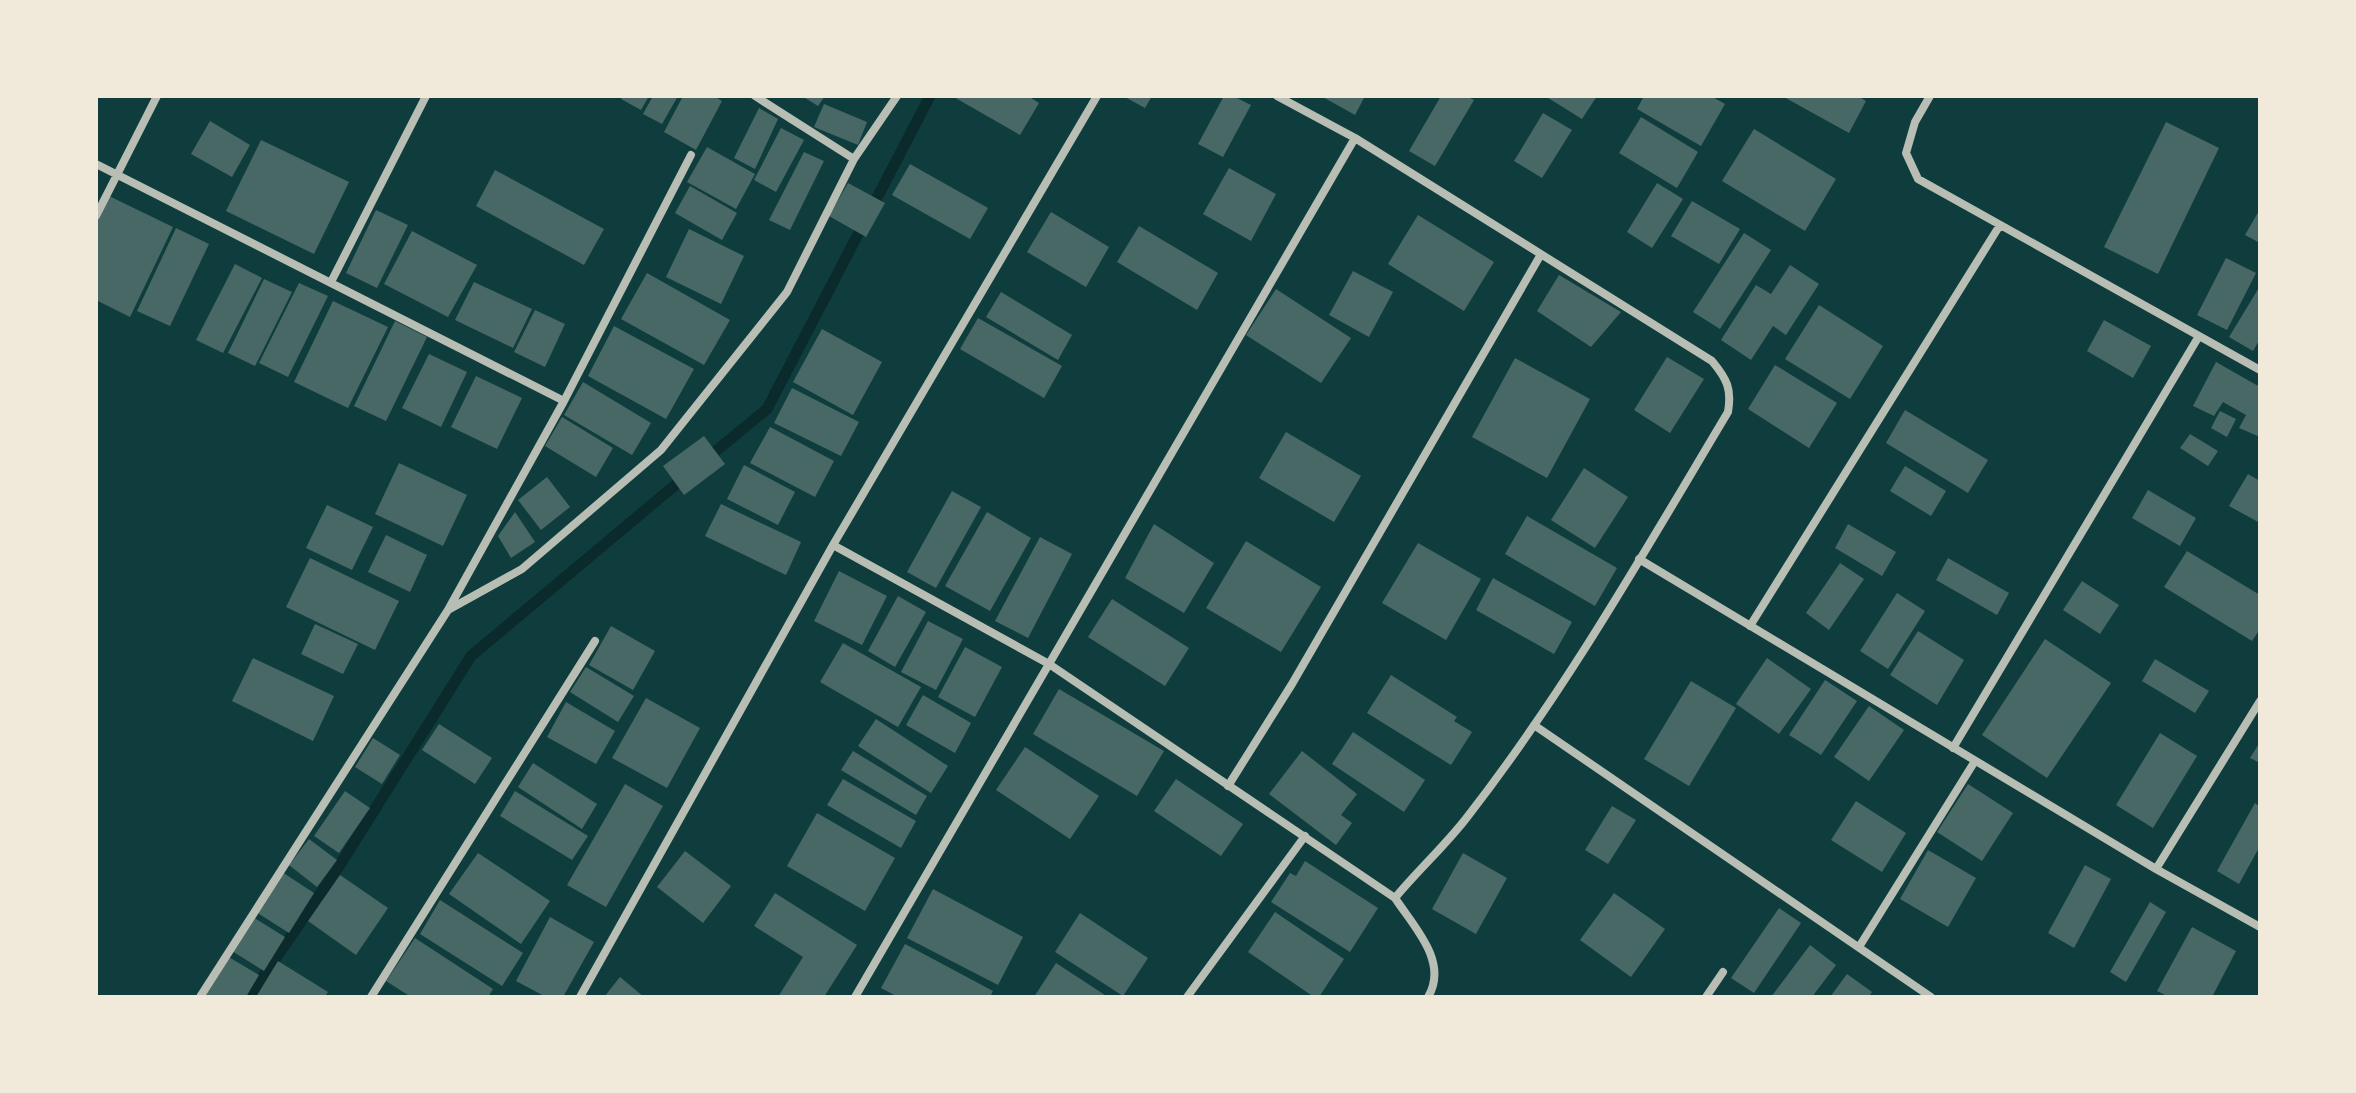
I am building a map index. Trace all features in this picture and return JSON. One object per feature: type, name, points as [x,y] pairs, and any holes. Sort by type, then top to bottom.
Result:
[{"type":"street","points":[[96,216],[157,96]]},
{"type":"street","points":[[331,282],[426,96]]},
{"type":"street","points":[[755,96],[854,159]]},
{"type":"street","points":[[448,610],[522,569],[661,450],[787,292],[854,159],[897,96]]},
{"type":"street","points":[[580,997],[833,545],[1097,96]]},
{"type":"street","points":[[1277,96],[1355,138],[1712,361],[1728,379],[1731,396],[1728,412],[1534,725],[1466,818],[1395,898]]},
{"type":"street","points":[[1930,96],[1915,122],[1906,153],[1918,179],[2260,370]]},
{"type":"street","points":[[855,997],[1355,138]]},
{"type":"street","points":[[200,997],[448,610],[564,401],[691,155]]},
{"type":"street","points":[[96,164],[564,401]]},
{"type":"street","points":[[1750,626],[2000,225]]},
{"type":"street","points":[[1228,786],[1292,684],[1540,256]]},
{"type":"street","points":[[1953,748],[2199,336]]},
{"type":"street","points":[[833,545],[1049,664],[1395,898],[1435,961],[1437,977],[1428,997]]},
{"type":"street","points":[[1639,559],[2156,869],[2260,927]]},
{"type":"street","points":[[371,997],[595,641]]},
{"type":"street","points":[[2156,869],[2260,701]]},
{"type":"street","points":[[1534,725],[1931,997]]},
{"type":"street","points":[[1859,947],[1975,761]]},
{"type":"street","points":[[1187,997],[1305,836]]},
{"type":"street","points":[[1706,997],[1723,972]]},
{"type":"building","points":[[623,96],[649,96],[641,110],[621,99]]},
{"type":"building","points":[[653,96],[678,96],[662,124],[643,114]]},
{"type":"building","points":[[683,96],[714,96],[722,101],[696,150],[664,132]]},
{"type":"building","points":[[802,96],[825,96],[818,106]]},
{"type":"building","points":[[952,96],[1028,96],[1039,103],[1020,135]]},
{"type":"building","points":[[1123,96],[1152,96],[1145,108]]},
{"type":"building","points":[[1224,96],[1233,96],[1251,105],[1223,157],[1198,144]]},
{"type":"building","points":[[1321,96],[1365,96],[1355,115]]},
{"type":"building","points":[[1441,96],[1466,96],[1474,100],[1435,166],[1409,151]]},
{"type":"building","points":[[1545,96],[1597,96],[1582,119]]},
{"type":"building","points":[[1644,96],[1711,96],[1725,104],[1701,146],[1637,109]]},
{"type":"building","points":[[1782,96],[1858,96],[1866,101],[1849,133]]},
{"type":"building","points":[[824,104],[867,122],[858,145],[814,127]]},
{"type":"building","points":[[759,108],[778,119],[755,169],[734,158]]},
{"type":"building","points":[[1543,113],[1572,130],[1542,178],[1514,161]]},
{"type":"building","points":[[1641,117],[1698,152],[1677,188],[1619,153]]},
{"type":"building","points":[[210,121],[250,145],[232,177],[191,154]]},
{"type":"building","points":[[2166,122],[2219,148],[2158,274],[2104,247]]},
{"type":"building","points":[[781,128],[804,140],[776,192],[754,180]]},
{"type":"building","points":[[1754,129],[1836,179],[1805,231],[1722,181]]},
{"type":"building","points":[[261,140],[349,182],[314,254],[226,211]]},
{"type":"building","points":[[707,147],[755,174],[736,209],[687,182]]},
{"type":"building","points":[[804,152],[824,161],[790,230],[769,220]]},
{"type":"building","points":[[910,164],[988,208],[970,239],[892,195]]},
{"type":"building","points":[[1229,168],[1276,194],[1251,241],[1203,214]]},
{"type":"building","points":[[495,170],[604,229],[584,265],[476,206]]},
{"type":"building","points":[[848,183],[885,203],[866,237],[829,216]]},
{"type":"building","points":[[1657,183],[1683,199],[1652,248],[1627,232]]},
{"type":"building","points":[[690,186],[737,213],[722,240],[675,213]]},
{"type":"building","points":[[109,196],[173,227],[130,317],[96,300],[96,223]]},
{"type":"building","points":[[1692,201],[1740,229],[1719,264],[1671,236]]},
{"type":"building","points":[[2260,209],[2260,243],[2245,235]]},
{"type":"building","points":[[376,210],[408,225],[377,288],[346,273]]},
{"type":"building","points":[[1051,212],[1109,247],[1086,287],[1027,252]]},
{"type":"building","points":[[1418,215],[1494,262],[1464,311],[1388,264]]},
{"type":"building","points":[[1139,226],[1218,273],[1197,310],[1117,262]]},
{"type":"building","points":[[176,228],[209,244],[170,326],[137,311]]},
{"type":"building","points":[[689,229],[744,256],[721,304],[666,277]]},
{"type":"building","points":[[412,231],[477,265],[448,317],[384,284]]},
{"type":"building","points":[[1744,233],[1771,250],[1720,329],[1693,312]]},
{"type":"building","points":[[2226,258],[2256,273],[2227,330],[2197,315]]},
{"type":"building","points":[[235,264],[262,278],[223,353],[196,340]]},
{"type":"building","points":[[1790,265],[1819,284],[1786,335],[1773,326],[1751,360],[1721,340],[1756,285],[1771,294]]},
{"type":"building","points":[[1353,271],[1393,292],[1369,337],[1329,315]]},
{"type":"building","points":[[647,273],[730,320],[704,365],[621,319]]},
{"type":"building","points":[[1559,275],[1621,312],[1591,347],[1537,311]]},
{"type":"building","points":[[264,279],[292,292],[255,366],[228,353]]},
{"type":"building","points":[[474,282],[532,309],[513,348],[455,320]]},
{"type":"building","points":[[299,283],[328,296],[288,377],[259,363]]},
{"type":"building","points":[[2260,286],[2260,339],[2253,351],[2229,337]]},
{"type":"building","points":[[1276,289],[1351,338],[1321,383],[1246,335]]},
{"type":"building","points":[[1001,292],[1072,335],[1058,360],[986,317]]},
{"type":"building","points":[[333,301],[388,327],[348,408],[294,382]]},
{"type":"building","points":[[1819,305],[1883,346],[1850,399],[1785,359]]},
{"type":"building","points":[[535,310],[565,324],[545,367],[514,352]]},
{"type":"building","points":[[978,318],[1062,366],[1044,398],[960,349]]},
{"type":"building","points":[[2104,320],[2151,346],[2133,378],[2087,351]]},
{"type":"building","points":[[395,321],[427,337],[386,421],[354,406]]},
{"type":"building","points":[[614,326],[694,369],[666,419],[588,376]]},
{"type":"building","points":[[822,329],[882,362],[853,415],[793,382]]},
{"type":"building","points":[[429,354],[467,372],[441,427],[402,408]]},
{"type":"building","points":[[1667,357],[1704,379],[1670,433],[1634,410]]},
{"type":"building","points":[[1515,358],[1590,399],[1547,478],[1472,437]]},
{"type":"building","points":[[2216,362],[2260,387],[2260,437],[2239,428],[2246,415],[2223,402],[2214,416],[2193,406]]},
{"type":"building","points":[[1775,365],[1837,403],[1809,448],[1748,409]]},
{"type":"building","points":[[476,376],[522,398],[497,449],[451,427]]},
{"type":"building","points":[[583,382],[651,423],[632,455],[564,415]]},
{"type":"building","points":[[792,388],[859,422],[841,456],[774,423]]},
{"type":"building","points":[[1905,410],[1988,460],[1968,493],[1886,443]]},
{"type":"building","points":[[2220,411],[2236,419],[2227,437],[2211,428]]},
{"type":"building","points":[[562,417],[613,448],[596,477],[545,446]]},
{"type":"building","points":[[770,427],[834,461],[815,497],[750,463]]},
{"type":"building","points":[[1286,432],[1361,476],[1334,522],[1259,478]]},
{"type":"building","points":[[2190,434],[2218,451],[2208,466],[2180,448]]},
{"type":"building","points":[[704,436],[725,464],[684,495],[663,466]]},
{"type":"building","points":[[399,463],[467,495],[443,546],[375,514]]},
{"type":"building","points":[[744,465],[795,492],[778,525],[727,499]]},
{"type":"building","points":[[1905,466],[1946,491],[1931,516],[1890,491]]},
{"type":"building","points":[[1584,468],[1628,497],[1595,548],[1551,520]]},
{"type":"building","points":[[2248,474],[2260,481],[2260,523],[2229,506]]},
{"type":"building","points":[[547,477],[570,507],[541,530],[518,500]]},
{"type":"building","points":[[2148,490],[2196,518],[2180,546],[2132,518]]},
{"type":"building","points":[[952,491],[981,507],[936,588],[907,572]]},
{"type":"building","points":[[721,504],[801,542],[786,575],[705,536]]},
{"type":"building","points":[[327,505],[373,527],[352,570],[306,548]]},
{"type":"building","points":[[515,512],[535,542],[511,558],[498,536]]},
{"type":"building","points":[[987,512],[1031,538],[990,611],[945,586]]},
{"type":"building","points":[[1527,516],[1617,568],[1595,606],[1505,554]]},
{"type":"building","points":[[1154,524],[1214,563],[1184,613],[1125,578]]},
{"type":"building","points":[[1848,524],[1896,552],[1882,576],[1835,548]]},
{"type":"building","points":[[386,535],[427,555],[410,592],[368,572]]},
{"type":"building","points":[[1040,537],[1072,554],[1028,638],[995,621]]},
{"type":"building","points":[[1246,541],[1321,587],[1281,652],[1206,608]]},
{"type":"building","points":[[1418,543],[1481,579],[1446,640],[1382,603]]},
{"type":"building","points":[[2187,551],[2260,595],[2260,629],[2252,641],[2164,587]]},
{"type":"building","points":[[310,558],[399,601],[375,650],[286,607]]},
{"type":"building","points":[[1948,558],[2009,593],[1997,615],[1936,580]]},
{"type":"building","points":[[1840,563],[1864,579],[1829,630],[1806,613]]},
{"type":"building","points":[[839,571],[887,596],[862,645],[814,621]]},
{"type":"building","points":[[1493,578],[1572,622],[1554,654],[1476,610]]},
{"type":"building","points":[[2082,581],[2119,605],[2100,634],[2063,610]]},
{"type":"building","points":[[1897,593],[1925,611],[1888,669],[1860,651]]},
{"type":"building","points":[[898,596],[926,612],[895,667],[868,651]]},
{"type":"building","points":[[1112,599],[1189,648],[1165,686],[1088,637]]},
{"type":"building","points":[[928,621],[963,639],[936,690],[901,672]]},
{"type":"building","points":[[315,624],[358,644],[343,674],[301,654]]},
{"type":"building","points":[[611,626],[655,651],[633,690],[589,665]]},
{"type":"building","points":[[1918,631],[1964,660],[1937,705],[1890,675]]},
{"type":"building","points":[[2045,639],[2111,683],[2047,778],[1982,735]]},
{"type":"building","points":[[843,643],[921,687],[898,727],[820,682]]},
{"type":"building","points":[[965,647],[1002,667],[975,717],[938,697]]},
{"type":"building","points":[[253,658],[334,696],[313,741],[232,701]]},
{"type":"building","points":[[1767,658],[1811,689],[1779,734],[1736,704]]},
{"type":"building","points":[[2155,659],[2209,691],[2195,713],[2142,681]]},
{"type":"building","points":[[586,667],[634,696],[618,722],[570,692]]},
{"type":"building","points":[[1391,675],[1457,717],[1454,721],[1472,732],[1451,765],[1367,713]]},
{"type":"building","points":[[1825,680],[1857,701],[1821,755],[1789,735]]},
{"type":"building","points":[[1691,681],[1736,708],[1689,786],[1644,759]]},
{"type":"building","points":[[1059,689],[1164,751],[1137,796],[1033,734]]},
{"type":"building","points":[[923,695],[971,723],[955,753],[906,725]]},
{"type":"building","points":[[646,698],[700,728],[667,788],[612,758]]},
{"type":"building","points":[[566,702],[615,731],[596,764],[547,737]]},
{"type":"building","points":[[1869,706],[1904,730],[1869,781],[1834,757]]},
{"type":"building","points":[[876,719],[948,766],[931,793],[858,746]]},
{"type":"building","points":[[439,724],[492,758],[475,784],[422,750]]},
{"type":"building","points":[[1353,732],[1425,780],[1404,812],[1332,764]]},
{"type":"building","points":[[2160,733],[2197,756],[2153,828],[2116,805]]},
{"type":"building","points":[[373,738],[400,755],[382,784],[355,767]]},
{"type":"building","points":[[2260,742],[2260,763],[2250,758]]},
{"type":"building","points":[[1025,747],[1099,796],[1070,839],[996,790]]},
{"type":"building","points":[[853,751],[927,796],[916,815],[841,770]]},
{"type":"building","points":[[1302,751],[1357,794],[1341,815],[1352,823],[1336,845],[1269,794]]},
{"type":"building","points":[[533,763],[597,804],[582,829],[518,787]]},
{"type":"building","points":[[843,779],[916,821],[901,848],[827,805]]},
{"type":"building","points":[[1176,779],[1243,824],[1221,856],[1154,811]]},
{"type":"building","points":[[625,784],[663,806],[606,907],[567,885]]},
{"type":"building","points":[[1968,784],[2013,813],[1982,861],[1937,832]]},
{"type":"building","points":[[345,791],[370,808],[339,853],[314,836]]},
{"type":"building","points":[[515,791],[588,836],[572,860],[500,816]]},
{"type":"building","points":[[1856,801],[1906,833],[1882,872],[1831,840]]},
{"type":"building","points":[[2255,803],[2260,807],[2260,846],[2239,884],[2217,871]]},
{"type":"building","points":[[1612,806],[1636,820],[1608,864],[1585,850]]},
{"type":"building","points":[[817,813],[895,858],[865,911],[787,866]]},
{"type":"building","points":[[309,839],[337,860],[317,887],[289,865]]},
{"type":"building","points":[[1928,850],[1976,878],[1948,927],[1900,899]]},
{"type":"building","points":[[685,851],[731,886],[703,923],[657,887]]},
{"type":"building","points":[[478,853],[550,901],[521,944],[449,894]]},
{"type":"building","points":[[1463,853],[1507,878],[1476,934],[1432,909]]},
{"type":"building","points":[[1305,861],[1378,908],[1350,952],[1271,902],[1290,873],[1296,876]]},
{"type":"building","points":[[2085,865],[2111,879],[2074,948],[2048,933]]},
{"type":"building","points":[[282,872],[314,893],[289,933],[256,912]]},
{"type":"building","points":[[340,875],[388,908],[356,955],[308,921]]},
{"type":"building","points":[[933,889],[1023,937],[998,985],[907,938]]},
{"type":"building","points":[[775,893],[857,945],[824,997],[778,997],[803,957],[754,926]]},
{"type":"building","points":[[1614,893],[1665,929],[1631,977],[1580,940]]},
{"type":"building","points":[[440,900],[523,953],[502,986],[420,934]]},
{"type":"building","points":[[2150,902],[2166,912],[2126,982],[2110,972]]},
{"type":"building","points":[[1779,908],[1801,923],[1754,993],[1731,978]]},
{"type":"building","points":[[1275,912],[1344,959],[1319,997],[1314,997],[1248,952]]},
{"type":"building","points":[[1080,913],[1148,958],[1123,996],[1055,952]]},
{"type":"building","points":[[253,917],[285,937],[264,971],[232,951]]},
{"type":"building","points":[[550,917],[594,942],[563,997],[546,997],[516,981]]},
{"type":"building","points":[[2192,927],[2236,951],[2212,997],[2169,997],[2157,991]]},
{"type":"building","points":[[415,938],[493,989],[488,997],[411,997],[386,981]]},
{"type":"building","points":[[905,944],[993,991],[990,997],[898,997],[881,988]]},
{"type":"building","points":[[1810,945],[1836,965],[1812,997],[1771,997]]},
{"type":"building","points":[[227,956],[259,975],[246,997],[211,997],[205,994]]},
{"type":"building","points":[[278,961],[328,992],[325,997],[256,997]]},
{"type":"building","points":[[1056,963],[1108,997],[1034,997]]},
{"type":"building","points":[[1847,974],[1872,992],[1869,997],[1830,997]]},
{"type":"building","points":[[620,977],[644,997],[604,997]]},
{"type":"waterway","points":[[705,460],[767,409],[930,96]]},
{"type":"waterway","points":[[249,997],[338,868],[471,656],[686,476]]}]
